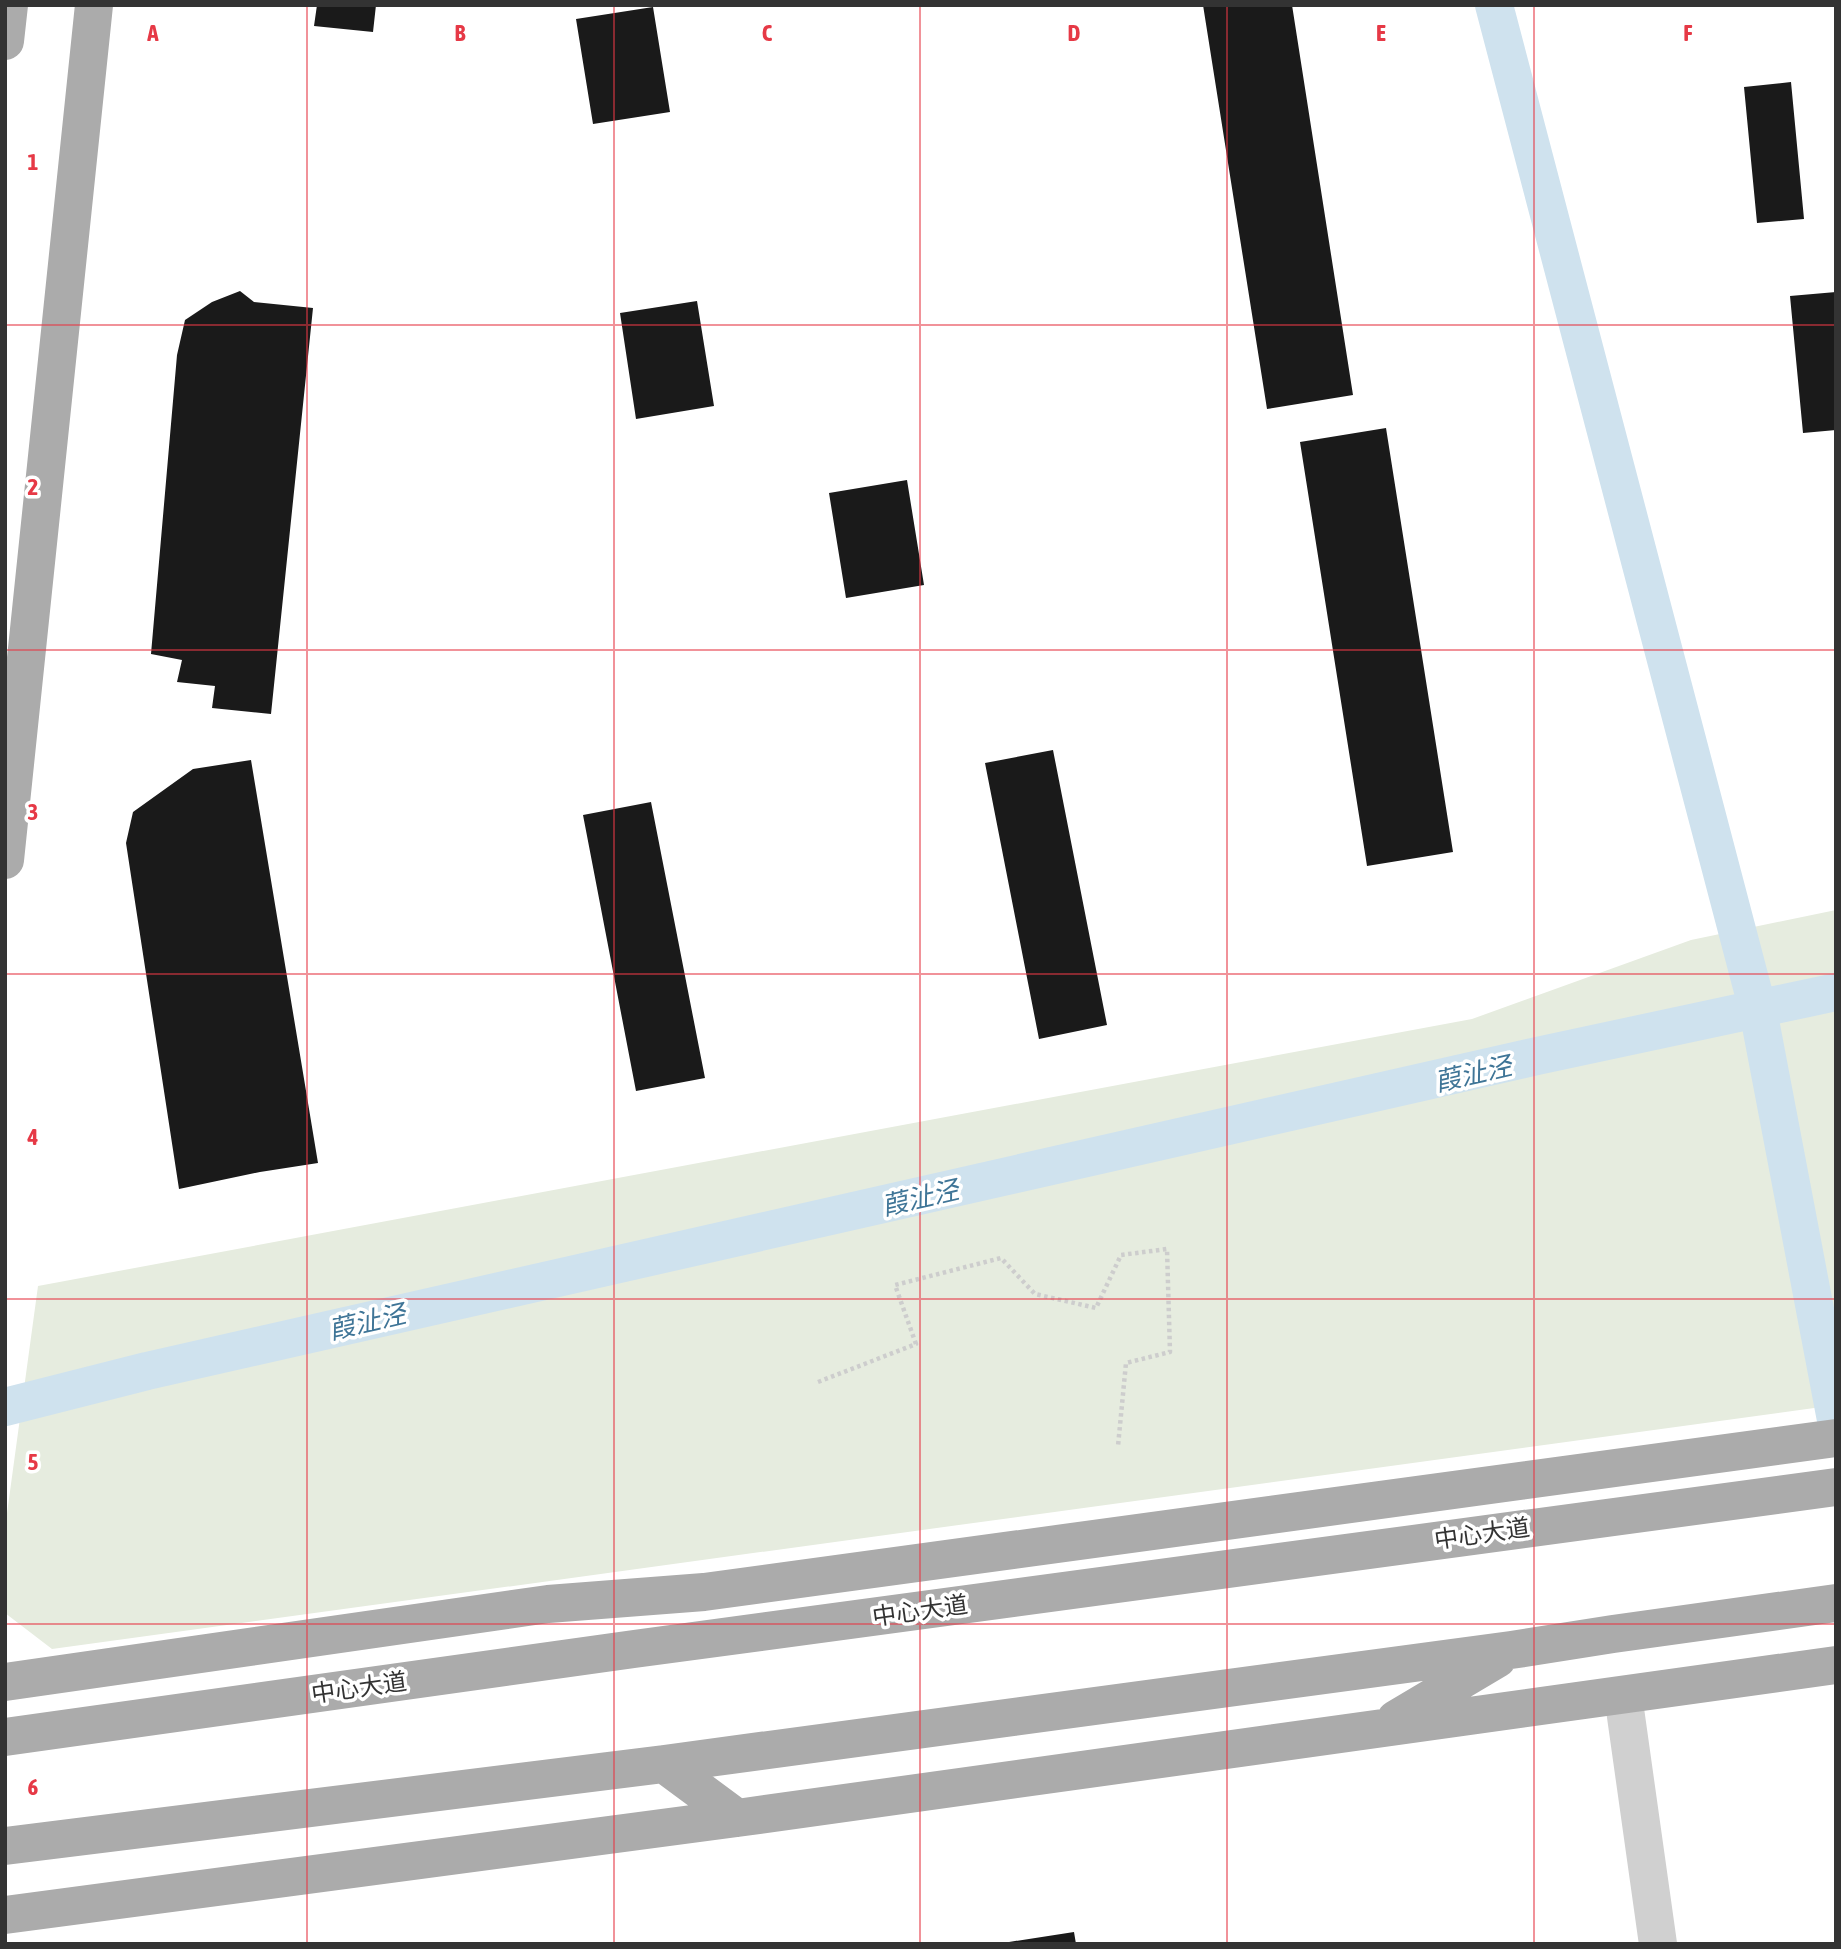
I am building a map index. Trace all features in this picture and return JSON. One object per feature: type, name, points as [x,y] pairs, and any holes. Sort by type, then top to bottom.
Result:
[{"type":"main road","points":[[5,41],[9,5]]},
{"type":"main road","points":[[5,860],[94,5]]},
{"type":"main road","points":[[5,1682],[548,1604],[704,1592],[1821,1440]]},
{"type":"main road","name":"中心大道","points":[[5,1737],[1826,1488]]},
{"type":"main road","points":[[1359,1503],[1446,1539]]},
{"type":"main road","points":[[634,1650],[734,1588]]},
{"type":"main road","points":[[5,1846],[664,1764],[1511,1650],[1836,1603]]},
{"type":"main road","points":[[1382,1728],[1511,1650]]},
{"type":"main road","points":[[5,1914],[737,1818],[1836,1665]]},
{"type":"main road","points":[[664,1764],[737,1818]]},
{"type":"street","points":[[1623,1695],[1658,1944]]},
{"type":"path","points":[[818,1382],[916,1344],[895,1285],[1001,1258],[1035,1294],[1096,1308],[1121,1255],[1167,1249],[1170,1352],[1126,1363],[1118,1446]]},
{"type":"shaded area","points":[[1836,910],[1836,1405],[52,1649],[5,1613],[5,1528],[38,1286],[1472,1019],[1691,940]]},
{"type":"building","points":[[317,5],[376,5],[373,32],[314,26]]},
{"type":"building","points":[[1203,5],[1292,5],[1353,395],[1267,409]]},
{"type":"building","points":[[653,7],[670,112],[593,124],[576,19]]},
{"type":"building","points":[[1791,82],[1804,219],[1757,223],[1744,87]]},
{"type":"building","points":[[240,291],[254,302],[313,308],[271,714],[212,708],[215,686],[177,682],[182,660],[151,654],[177,355],[185,320],[212,302]]},
{"type":"building","points":[[1836,292],[1836,430],[1803,433],[1790,296]]},
{"type":"building","points":[[697,301],[714,406],[636,419],[620,313]]},
{"type":"building","points":[[1386,428],[1453,852],[1367,866],[1300,442]]},
{"type":"building","points":[[907,480],[924,585],[846,598],[829,493]]},
{"type":"building","points":[[1053,750],[1107,1025],[1039,1039],[985,763]]},
{"type":"building","points":[[251,760],[318,1163],[179,1189],[126,843],[133,812],[193,769]]},
{"type":"building","points":[[651,802],[705,1078],[636,1091],[583,815]]},
{"type":"building","points":[[1074,1932],[1076,1944],[1009,1942]]},
{"type":"waterway","points":[[1494,5],[1758,1010],[1836,1420]]},
{"type":"waterway","name":"葭沚泾","points":[[5,1407],[147,1371],[1537,1056],[1836,992]]}]
